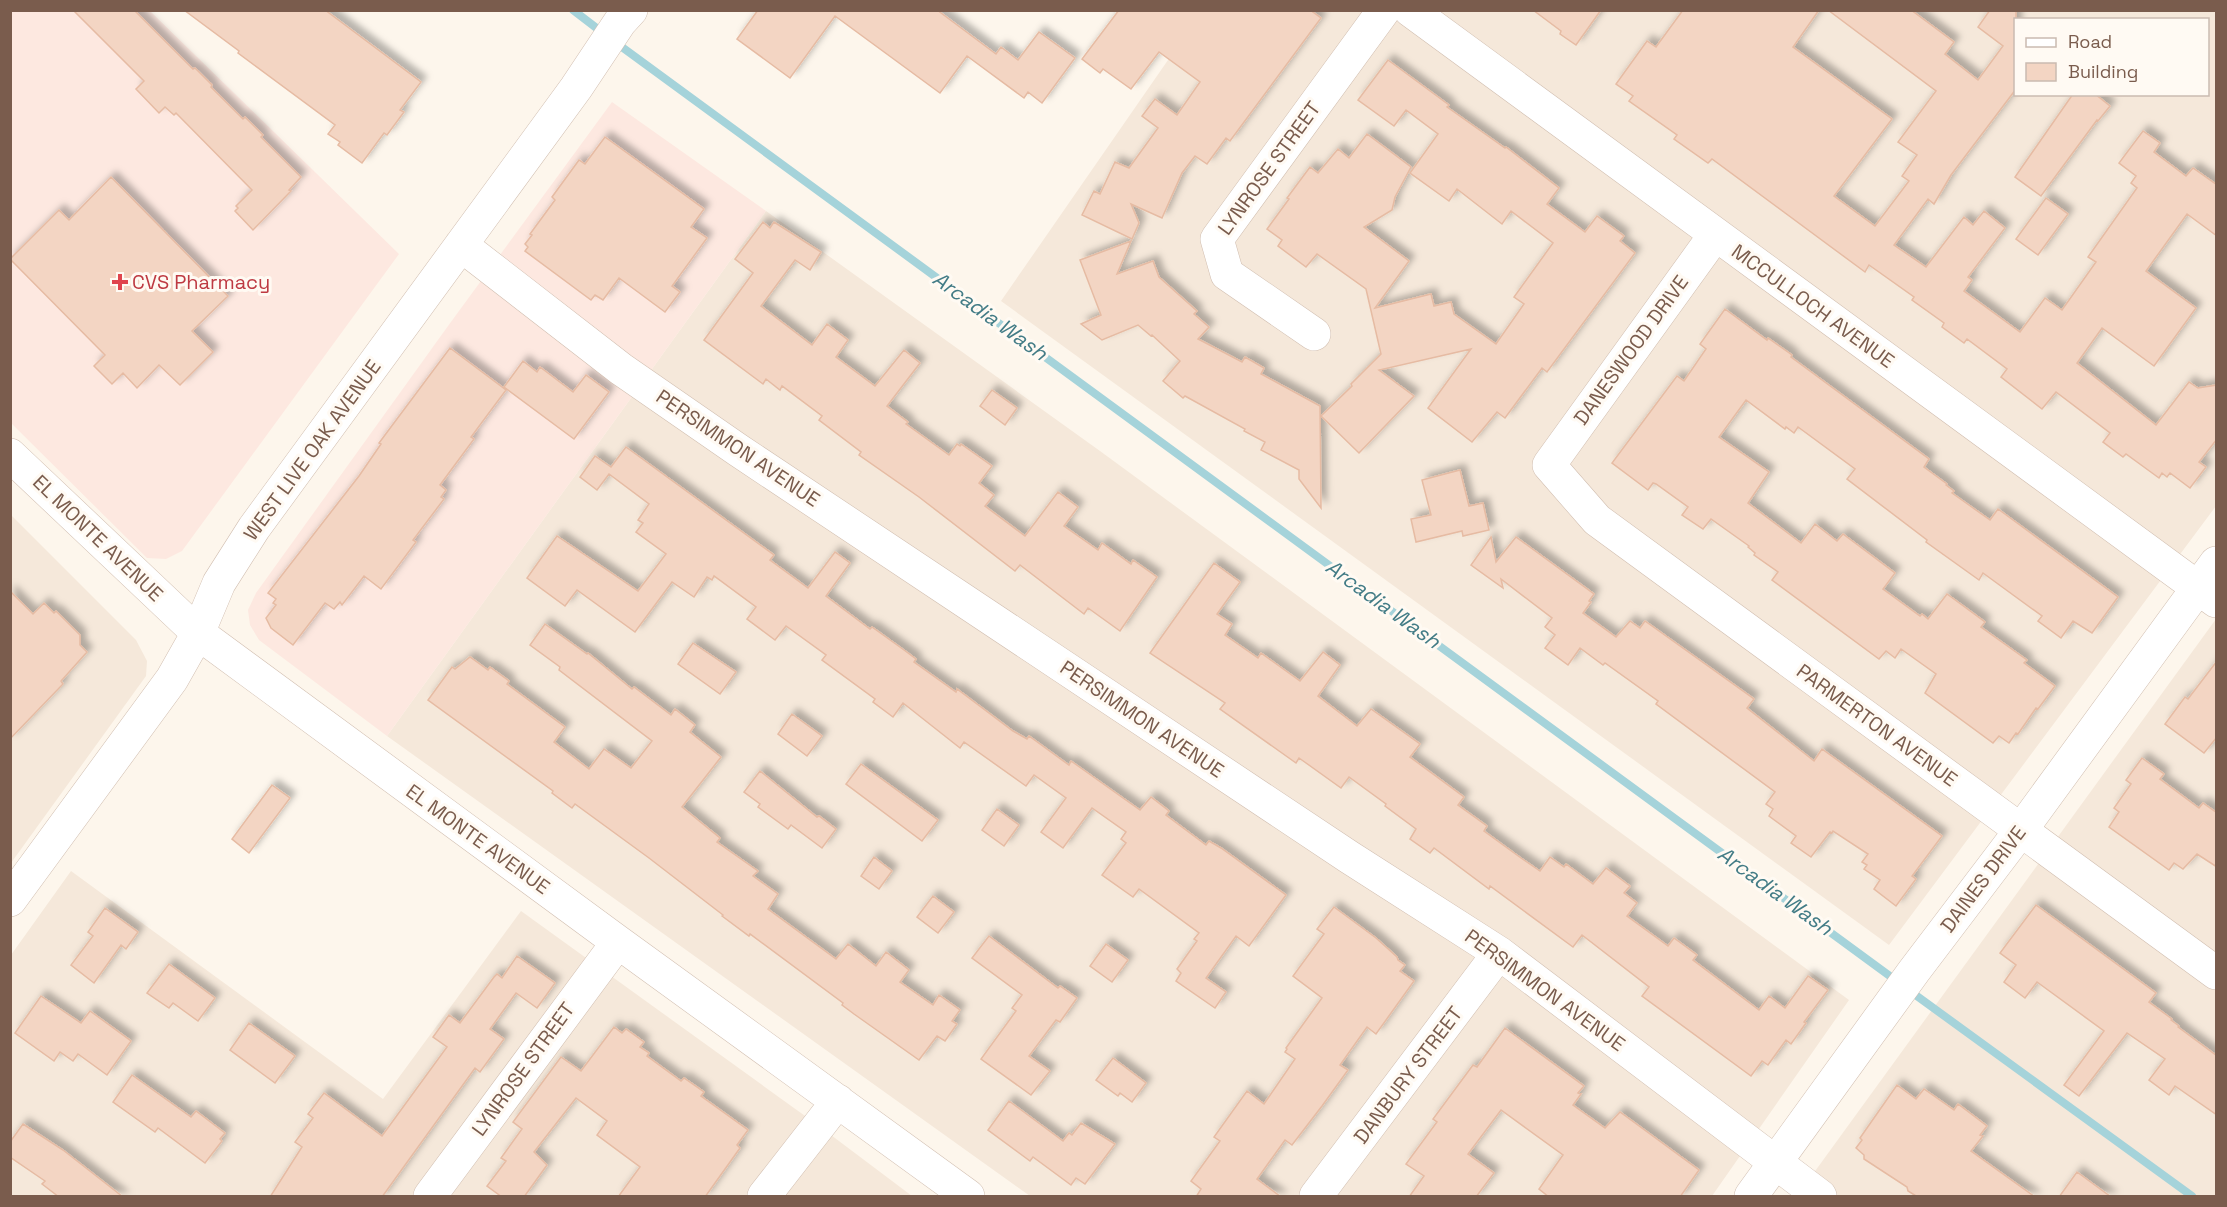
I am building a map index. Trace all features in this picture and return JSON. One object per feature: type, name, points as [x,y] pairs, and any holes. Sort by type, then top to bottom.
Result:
[{"type":"street","name":"LYNROSE STREET","points":[[1314,334],[1227,274],[1217,239],[1384,10]]},
{"type":"street","name":"MCCULLOCH AVENUE","points":[[1410,10],[1715,235],[2210,584]]},
{"type":"street","name":"WEST LIVE OAK AVENUE","points":[[10,900],[172,679],[198,633],[219,583],[254,528],[626,16]]},
{"type":"street","name":"DANESWOOD DRIVE","points":[[1549,465],[1715,235]]},
{"type":"street","name":"PERSIMMON AVENUE","points":[[461,245],[621,369],[738,450],[1349,857],[1499,953],[1820,1197]]},
{"type":"street","name":"EL MONTE AVENUE","points":[[10,455],[198,633],[968,1197]]},
{"type":"street","name":"PARMERTON AVENUE","points":[[1549,465],[1597,520],[2217,973]]},
{"type":"street","name":"DAINES DRIVE","points":[[1751,1197],[1914,971],[2210,584]]},
{"type":"street","name":"LYNROSE STREET","points":[[430,1197],[618,942]]},
{"type":"street","name":"DANBURY STREET","points":[[1316,1197],[1499,953]]},
{"type":"street","points":[[764,1197],[838,1101]]},
{"type":"shaded area","points":[[10,11],[150,11],[399,254],[182,551],[166,559],[147,558],[11,423]]},
{"type":"shaded area","points":[[1202,11],[2216,11],[2216,506],[1889,945],[1001,301]]},
{"type":"shaded area","points":[[612,102],[766,211],[387,736],[259,640],[250,625],[248,610],[256,593]]},
{"type":"shaded area","points":[[766,211],[1100,451],[1849,1000],[1712,1196],[1030,1196],[387,736]]},
{"type":"shaded area","points":[[11,515],[136,640],[147,661],[146,676],[11,863]]},
{"type":"shaded area","points":[[2216,619],[2216,1196],[1797,1196]]},
{"type":"shaded area","points":[[71,871],[383,1099],[521,911],[912,1196],[11,1196],[11,955]]},
{"type":"building","points":[[73,10],[134,10],[212,85],[211,87],[243,119],[245,117],[263,135],[261,137],[301,177],[289,190],[291,191],[253,230],[235,211],[238,208],[236,206],[252,190],[176,113],[174,115],[165,107],[159,113],[136,89],[144,81]]},
{"type":"building","points":[[184,10],[325,10],[421,82],[400,110],[404,112],[387,135],[384,133],[362,163],[338,145],[340,142],[328,134],[335,125]]},
{"type":"building","points":[[758,10],[937,10],[996,54],[1001,47],[1018,60],[1039,32],[1075,58],[1042,103],[1028,92],[1024,98],[967,56],[940,93],[835,16],[790,78],[737,39]]},
{"type":"building","points":[[1119,10],[1310,10],[1321,18],[1230,141],[1226,138],[1207,164],[1195,156],[1182,173],[1162,218],[1131,204],[1139,223],[1132,239],[1082,215],[1094,191],[1100,194],[1115,162],[1129,168],[1158,128],[1142,116],[1155,99],[1177,115],[1200,82],[1159,52],[1131,89],[1103,69],[1100,73],[1082,59]]},
{"type":"building","points":[[1533,10],[1601,10],[1576,45]]},
{"type":"building","points":[[1683,10],[1819,10],[1793,47],[1892,119],[1834,196],[1875,226],[1909,181],[1902,176],[1917,155],[1898,142],[1936,91],[1828,10],[1911,10],[1954,42],[1945,54],[1978,80],[2003,46],[1978,27],[1990,10],[2016,10],[2016,18],[2014,18],[2014,92],[1951,175],[1934,204],[1928,199],[1894,245],[1926,267],[1964,217],[1973,225],[1984,211],[2005,228],[1968,277],[1972,280],[1964,291],[2020,332],[2045,298],[2062,310],[2096,262],[2088,257],[2137,188],[2131,183],[2136,176],[2119,163],[2143,131],[2160,143],[2154,152],[2186,176],[2193,168],[2217,185],[2217,236],[2187,214],[2146,271],[2196,308],[2154,366],[2102,328],[2077,363],[2156,425],[2189,382],[2198,388],[2217,385],[2217,439],[2199,462],[2206,467],[2190,488],[2170,473],[2167,477],[2162,473],[2159,478],[2126,454],[2123,457],[2103,442],[2110,433],[2056,392],[2042,409],[2001,377],[2007,369],[1967,339],[1964,343],[1942,327],[1944,323],[1912,300],[1914,297],[1869,265],[1865,272],[1712,159],[1708,163],[1674,139],[1677,135],[1629,101],[1633,96],[1616,84],[1647,41],[1656,47]]},
{"type":"building","points":[[1388,60],[1449,105],[1447,107],[1506,147],[1559,188],[1547,204],[1585,232],[1597,216],[1624,236],[1620,241],[1635,253],[1547,372],[1542,368],[1505,418],[1497,412],[1472,442],[1428,408],[1471,349],[1379,370],[1414,396],[1359,453],[1321,416],[1381,354],[1366,289],[1317,254],[1306,267],[1278,246],[1282,240],[1267,229],[1310,167],[1318,173],[1338,149],[1349,158],[1367,134],[1411,167],[1395,197],[1392,210],[1364,227],[1409,261],[1375,308],[1431,294],[1434,306],[1451,302],[1454,314],[1496,344],[1524,304],[1514,297],[1553,243],[1511,211],[1502,224],[1457,189],[1449,201],[1410,173],[1438,134],[1406,110],[1394,126],[1358,100]]},
{"type":"building","points":[[2072,96],[2098,96],[2110,106],[2041,196],[2015,177]]},
{"type":"building","points":[[605,137],[704,209],[691,227],[707,238],[672,286],[680,292],[665,312],[619,278],[603,300],[595,295],[591,300],[525,251],[528,247],[525,244],[532,235],[530,234],[555,200],[552,197],[579,160],[585,164]]},
{"type":"building","points":[[111,177],[228,296],[192,331],[213,352],[180,385],[159,365],[137,388],[123,373],[112,384],[94,366],[105,355],[10,259],[59,210],[69,220]]},
{"type":"building","points":[[2046,198],[2068,214],[2038,255],[2016,239]]},
{"type":"building","points":[[763,222],[770,228],[774,222],[821,252],[810,270],[795,260],[761,306],[812,345],[827,324],[848,340],[836,357],[875,386],[904,350],[920,363],[887,406],[908,422],[906,424],[949,455],[957,444],[960,446],[961,444],[992,466],[979,483],[994,495],[985,506],[1025,536],[1058,492],[1078,507],[1064,526],[1098,550],[1102,543],[1131,564],[1133,560],[1157,577],[1120,631],[1088,608],[1084,614],[1020,565],[1015,571],[919,497],[859,455],[861,452],[819,420],[822,416],[782,386],[780,390],[766,379],[763,384],[704,340],[753,273],[735,259]]},
{"type":"building","points":[[1131,241],[1117,274],[1153,261],[1159,277],[1197,311],[1194,314],[1209,327],[1198,339],[1242,362],[1245,357],[1264,368],[1261,374],[1320,406],[1321,508],[1299,479],[1299,470],[1261,450],[1265,442],[1185,396],[1183,398],[1163,381],[1180,361],[1152,335],[1138,325],[1102,340],[1081,324],[1101,315],[1080,260]]},
{"type":"building","points":[[1725,309],[1792,355],[1791,357],[1929,459],[1924,467],[1947,484],[1954,491],[1952,493],[1990,520],[1998,509],[2118,597],[2092,633],[2073,621],[2061,638],[2038,621],[2042,616],[1983,573],[1979,580],[1926,542],[1927,540],[1847,479],[1855,469],[1798,427],[1794,433],[1786,427],[1785,429],[1746,400],[1719,437],[1769,472],[1748,503],[1801,543],[1815,524],[1837,541],[1843,534],[1895,573],[1883,589],[1920,616],[1922,614],[1928,619],[1947,594],[1985,622],[1981,627],[2027,660],[2024,663],[2055,686],[2009,743],[1999,736],[1993,743],[1925,693],[1936,674],[1901,649],[1895,658],[1886,651],[1879,659],[1772,580],[1778,572],[1754,555],[1755,553],[1749,546],[1711,519],[1703,529],[1682,515],[1688,507],[1656,484],[1653,483],[1648,490],[1612,463],[1677,376],[1684,381],[1706,349],[1700,344]]},
{"type":"building","points":[[450,348],[506,390],[471,437],[474,439],[440,485],[446,490],[441,497],[444,499],[413,540],[416,542],[381,589],[364,576],[342,605],[340,602],[334,609],[325,603],[293,645],[271,628],[266,618],[276,605],[273,603],[276,599],[268,593],[359,476],[381,444],[379,443]]},
{"type":"building","points":[[523,361],[537,372],[540,367],[573,392],[586,375],[609,392],[574,439],[504,387]]},
{"type":"building","points":[[992,390],[1017,408],[1005,425],[980,406]]},
{"type":"building","points":[[626,447],[774,555],[770,560],[808,588],[835,552],[850,563],[826,596],[870,629],[872,627],[916,659],[914,662],[956,692],[957,689],[1013,731],[1027,739],[1029,736],[1069,765],[1071,761],[1140,810],[1151,797],[1169,811],[1166,815],[1206,845],[1209,841],[1221,848],[1286,895],[1249,946],[1236,936],[1206,978],[1226,992],[1215,1008],[1176,981],[1181,973],[1177,969],[1197,941],[1194,939],[1199,933],[1139,889],[1133,897],[1102,875],[1126,843],[1121,839],[1126,832],[1092,808],[1063,848],[1041,832],[1066,798],[1034,775],[1026,786],[964,742],[960,748],[903,703],[893,717],[873,702],[875,699],[822,660],[826,655],[786,626],[775,640],[747,619],[756,607],[714,576],[712,580],[707,577],[694,597],[672,582],[635,632],[577,590],[565,606],[527,578],[557,536],[638,591],[666,554],[636,532],[643,523],[638,520],[649,504],[609,474],[597,490],[580,477],[595,456],[611,467]]},
{"type":"building","points":[[1460,470],[1469,506],[1483,503],[1489,530],[1463,536],[1462,531],[1416,542],[1411,519],[1431,515],[1422,480]]},
{"type":"building","points":[[1491,537],[1496,562],[1516,537],[1594,594],[1583,613],[1616,637],[1630,621],[1640,628],[1645,621],[1754,699],[1747,708],[1814,761],[1822,749],[1942,836],[1912,876],[1916,879],[1896,906],[1874,889],[1880,880],[1864,869],[1867,865],[1862,862],[1868,854],[1833,831],[1811,857],[1791,843],[1796,836],[1769,816],[1773,809],[1766,804],[1775,792],[1656,704],[1658,701],[1605,663],[1603,665],[1580,648],[1568,665],[1545,648],[1555,635],[1545,627],[1552,618],[1501,579],[1503,588],[1471,565]]},
{"type":"building","points":[[1214,563],[1240,582],[1217,614],[1232,624],[1225,635],[1258,658],[1261,653],[1300,681],[1323,652],[1340,665],[1318,696],[1357,726],[1371,709],[1420,744],[1410,757],[1464,797],[1458,805],[1487,826],[1484,831],[1521,858],[1540,871],[1550,857],[1564,867],[1566,864],[1593,884],[1606,868],[1630,886],[1624,893],[1637,903],[1627,916],[1668,946],[1674,938],[1697,955],[1693,960],[1759,1010],[1769,996],[1785,1008],[1808,976],[1828,990],[1791,1044],[1786,1040],[1768,1065],[1762,1061],[1751,1076],[1642,996],[1649,987],[1582,935],[1573,947],[1434,848],[1430,853],[1410,839],[1416,829],[1349,777],[1341,788],[1299,758],[1296,763],[1220,709],[1225,703],[1150,653]]},
{"type":"building","points":[[10,591],[33,614],[44,603],[54,613],[56,611],[80,635],[80,645],[87,652],[61,681],[63,684],[10,739]]},
{"type":"building","points":[[545,624],[588,653],[632,689],[634,687],[671,715],[675,709],[695,725],[690,732],[721,757],[682,807],[720,838],[717,842],[758,871],[753,876],[778,894],[768,909],[836,959],[848,944],[876,966],[886,952],[909,970],[900,982],[933,1005],[939,995],[960,1010],[952,1021],[957,1024],[945,1041],[937,1036],[919,1060],[854,1014],[842,1005],[843,1003],[750,934],[749,936],[722,916],[649,858],[575,804],[572,808],[552,793],[553,791],[428,700],[452,667],[455,669],[470,657],[488,670],[490,667],[509,681],[507,684],[565,727],[554,742],[589,769],[604,749],[631,768],[652,741],[530,645]]},
{"type":"building","points":[[693,643],[736,672],[720,694],[678,664]]},
{"type":"building","points":[[2217,661],[2217,737],[2204,753],[2165,724],[2185,697],[2188,699]]},
{"type":"building","points":[[792,714],[822,736],[807,756],[778,734]]},
{"type":"building","points":[[2142,758],[2164,774],[2160,779],[2199,808],[2203,803],[2217,813],[2217,867],[2197,854],[2183,869],[2174,863],[2169,870],[2109,827],[2119,812],[2114,808],[2131,784],[2126,780]]},
{"type":"building","points":[[861,764],[938,820],[922,841],[846,784]]},
{"type":"building","points":[[760,771],[817,817],[819,816],[836,829],[822,848],[791,825],[788,829],[758,807],[760,804],[744,792]]},
{"type":"building","points":[[272,785],[290,798],[249,853],[232,839]]},
{"type":"building","points":[[997,809],[1019,825],[1004,846],[982,830]]},
{"type":"building","points":[[874,857],[892,871],[879,889],[861,876]]},
{"type":"building","points":[[933,896],[954,912],[938,933],[917,917]]},
{"type":"building","points":[[2036,905],[2156,993],[2149,1002],[2217,1056],[2217,1115],[2175,1086],[2169,1095],[2149,1080],[2165,1059],[2127,1033],[2079,1096],[2064,1085],[2104,1031],[2037,982],[2025,998],[2004,982],[2016,965],[2000,953]]},
{"type":"building","points":[[1334,907],[1376,938],[1397,957],[1405,965],[1400,971],[1414,981],[1376,1034],[1367,1027],[1340,1065],[1348,1070],[1322,1106],[1292,1145],[1285,1140],[1257,1179],[1281,1197],[1196,1197],[1201,1189],[1191,1181],[1220,1141],[1214,1137],[1247,1091],[1264,1104],[1295,1059],[1285,1052],[1286,1048],[1322,998],[1293,976],[1324,934],[1317,929]]},
{"type":"building","points":[[105,908],[138,932],[126,949],[121,945],[94,983],[71,965],[93,936],[88,932]]},
{"type":"building","points":[[989,936],[1058,988],[1060,986],[1077,998],[1060,1022],[1056,1020],[1029,1056],[1050,1071],[1031,1095],[981,1059],[1016,1011],[1012,1008],[1022,995],[972,958]]},
{"type":"building","points":[[1106,944],[1128,960],[1112,982],[1090,966]]},
{"type":"building","points":[[517,956],[555,983],[537,1008],[516,993],[490,1029],[504,1039],[480,1072],[475,1068],[382,1197],[270,1197],[302,1147],[295,1142],[313,1118],[308,1114],[324,1093],[382,1136],[447,1047],[433,1037],[449,1015],[460,1023],[494,977],[497,974],[502,978]]},
{"type":"building","points":[[169,964],[215,998],[198,1021],[173,1003],[169,1008],[147,993]]},
{"type":"building","points":[[41,996],[81,1023],[90,1011],[131,1041],[107,1075],[78,1054],[73,1061],[60,1052],[54,1061],[15,1033]]},
{"type":"building","points":[[249,1023],[295,1056],[275,1083],[230,1050]]},
{"type":"building","points":[[614,1027],[622,1033],[626,1029],[644,1042],[640,1047],[649,1053],[647,1056],[681,1081],[684,1078],[704,1092],[701,1096],[748,1130],[737,1145],[740,1148],[705,1197],[618,1197],[640,1167],[597,1135],[607,1121],[576,1098],[534,1152],[547,1165],[524,1197],[502,1197],[487,1186],[506,1161],[501,1158],[522,1129],[513,1122],[561,1057],[581,1071]]},
{"type":"building","points":[[1505,1028],[1584,1086],[1573,1105],[1605,1128],[1620,1112],[1699,1170],[1680,1197],[1549,1197],[1539,1189],[1563,1155],[1501,1110],[1468,1154],[1494,1173],[1476,1197],[1409,1197],[1424,1176],[1406,1164],[1437,1122],[1433,1119],[1473,1065],[1477,1067]]},
{"type":"building","points":[[1113,1058],[1146,1083],[1132,1102],[1120,1093],[1118,1096],[1096,1080]]},
{"type":"building","points":[[132,1075],[191,1117],[196,1111],[225,1133],[220,1139],[222,1141],[205,1163],[158,1128],[155,1132],[113,1102]]},
{"type":"building","points":[[1897,1085],[1916,1099],[1924,1089],[1954,1110],[1958,1104],[1987,1126],[1980,1135],[1983,1136],[1971,1151],[2035,1197],[1916,1196],[1908,1191],[1907,1187],[1864,1159],[1864,1155],[1856,1148],[1862,1140],[1860,1138]]},
{"type":"building","points":[[1009,1101],[1063,1141],[1069,1133],[1072,1135],[1081,1123],[1115,1144],[1085,1184],[1076,1178],[1071,1185],[1033,1157],[1030,1161],[988,1130]]},
{"type":"building","points":[[23,1124],[63,1150],[123,1197],[59,1197],[42,1184],[45,1181],[10,1157],[10,1142]]},
{"type":"building","points":[[2077,1172],[2111,1197],[2059,1197]]},
{"type":"waterway","name":"Arcadia Wash","points":[[573,10],[603,33]]},
{"type":"waterway","name":"Arcadia Wash","points":[[615,42],[1898,982]]},
{"type":"waterway","name":"Arcadia Wash","points":[[1910,991],[2192,1196]]},
{"type":"place","name":"CVS Pharmacy","points":[[120,282]]}]
